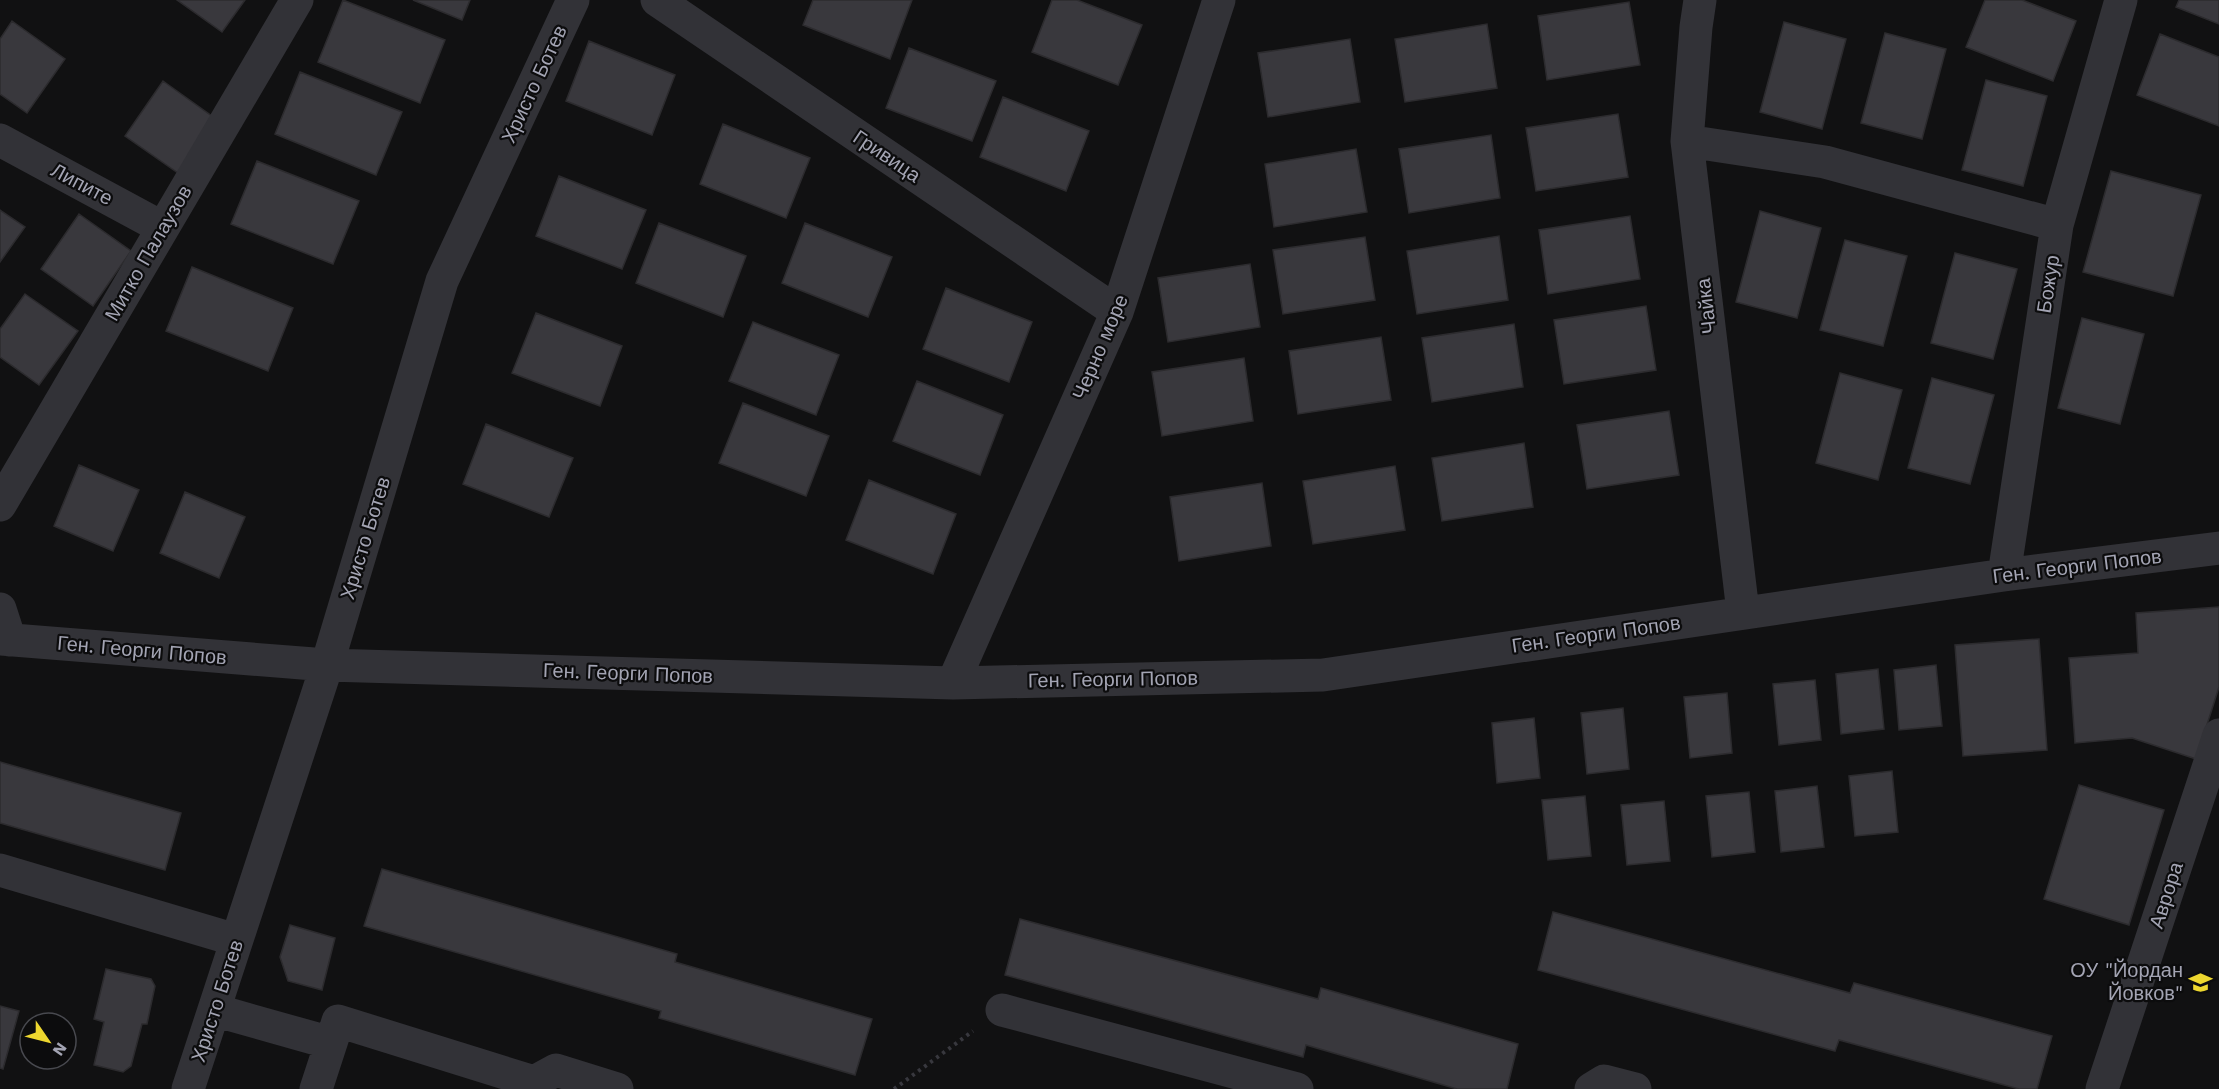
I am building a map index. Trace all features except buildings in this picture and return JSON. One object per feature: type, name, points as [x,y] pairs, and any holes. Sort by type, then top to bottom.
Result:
[{"type":"street","name":"Митко Палаузов","points":[[0,505],[297,0]]},
{"type":"street","name":"Христо Ботев","points":[[188,1089],[327,665],[442,281],[573,0]]},
{"type":"street","name":"Гривица","points":[[657,0],[1117,312]]},
{"type":"street","name":"Черно море","points":[[953,682],[1117,312],[1220,0]]},
{"type":"street","name":"Чайка","points":[[1700,0],[1687,141],[1743,612]]},
{"type":"street","name":"Божур","points":[[2004,575],[2057,225],[2121,0]]},
{"type":"street","name":"Липите","points":[[0,140],[163,228]]},
{"type":"street","points":[[1687,141],[1825,162],[2057,225]]},
{"type":"street","name":"Ген. Георги Попов","points":[[5,639],[327,665],[953,682],[1323,675],[2004,575],[2219,548]]},
{"type":"street","points":[[0,609],[5,639]]},
{"type":"street","name":"Аврора","points":[[2102,1089],[2219,735]]},
{"type":"street","points":[[0,870],[236,940]]},
{"type":"street","points":[[214,1010],[331,1043]]},
{"type":"street","points":[[1002,1010],[1297,1089]]},
{"type":"street","points":[[316,1089],[338,1021],[534,1082],[556,1071],[618,1089]]},
{"type":"street","points":[[1591,1089],[1604,1081],[1635,1089]]},
{"type":"path","points":[[894,1089],[941,1055]]},
{"type":"place","name":"ОУ \"Йордан Йовков\"","points":[[2201,982]]}]
